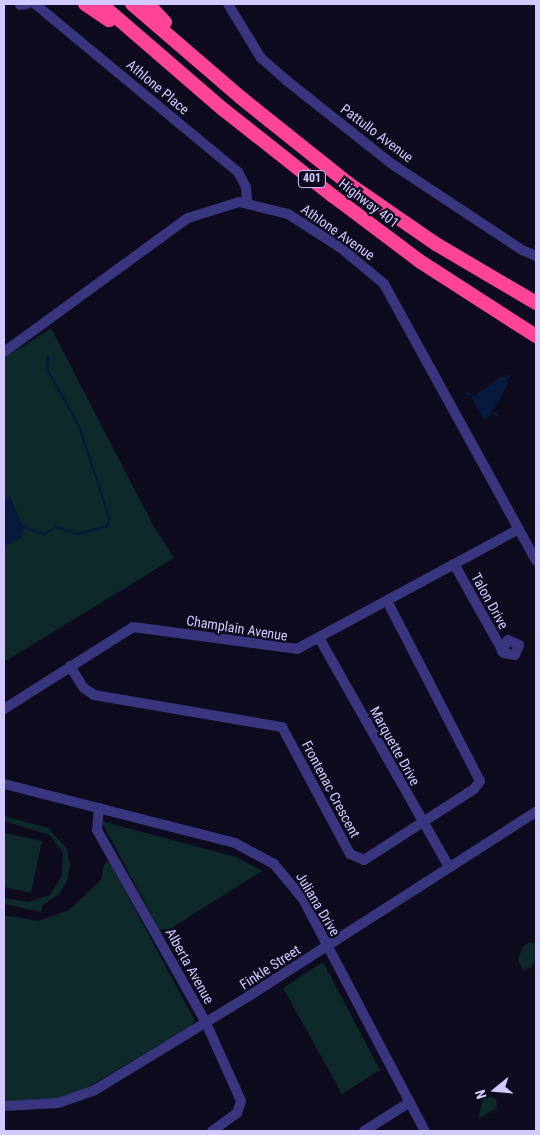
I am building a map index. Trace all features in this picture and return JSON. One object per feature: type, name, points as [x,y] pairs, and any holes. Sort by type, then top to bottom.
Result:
[{"type":"highway","points":[[85,4],[157,54]]},
{"type":"highway","name":"Highway 401","points":[[101,4],[157,54],[333,196],[405,250],[536,336]]},
{"type":"highway","name":"Highway 401","points":[[132,4],[240,97],[349,184],[436,244],[536,303]]},
{"type":"highway","points":[[148,4],[240,97]]},
{"type":"street","name":"Athlone Place","points":[[35,4],[238,172],[246,187],[247,202]]},
{"type":"street","name":"Pattullo Avenue","points":[[228,4],[261,58],[286,80],[392,164],[522,250],[536,256]]},
{"type":"street","name":"Athlone Avenue","points":[[4,352],[188,218],[225,204],[247,202],[298,219],[366,266],[384,284],[536,560]]},
{"type":"street","name":"Champlain Avenue","points":[[4,709],[70,666],[139,626],[288,650],[320,638],[519,529]]},
{"type":"street","name":"Talon Drive","points":[[454,564],[502,651]]},
{"type":"street","name":"Frontenac Crescent","points":[[70,666],[84,688],[94,695],[282,727],[350,854],[358,860],[368,859],[474,789],[480,778],[387,601]]},
{"type":"street","name":"Marquette Drive","points":[[320,638],[421,823],[448,867]]},
{"type":"street","name":"Juliana Drive","points":[[4,784],[235,843],[262,856],[294,886],[328,945],[425,1131]]},
{"type":"street","name":"Alberta Avenue","points":[[99,808],[97,830],[206,1023],[242,1104],[237,1113],[212,1131]]},
{"type":"street","name":"Finkle Street","points":[[4,1106],[50,1104],[79,1097],[206,1023],[536,812]]},
{"type":"street","points":[[364,1131],[410,1102]]},
{"type":"green space","points":[[51,328],[153,525],[174,558],[4,662],[4,358]]},
{"type":"green space","points":[[4,816],[48,828],[67,849],[70,866],[67,881],[59,894],[43,905],[41,912],[4,904],[4,898],[29,902],[50,895],[62,876],[63,853],[50,835],[4,821]]},
{"type":"green space","points":[[101,821],[236,857],[262,871],[168,930],[159,929]]},
{"type":"green space","points":[[4,833],[42,841],[31,893],[4,887]]},
{"type":"green space","points":[[109,861],[195,1021],[190,1026],[82,1091],[58,1098],[4,1101],[4,915],[38,921],[69,910],[101,880],[104,864]]},
{"type":"green space","points":[[529,942],[536,944],[536,957],[531,967],[523,970],[518,960],[522,948]]},
{"type":"green space","points":[[323,962],[380,1070],[342,1094],[283,988]]},
{"type":"green space","points":[[488,1096],[496,1099],[497,1108],[478,1119],[483,1099]]},
{"type":"water","points":[[500,377],[507,377],[508,384],[488,418],[484,420],[472,398]]},
{"type":"water","points":[[10,496],[23,527],[21,538],[4,546],[4,502]]},
{"type":"waterway","points":[[23,527],[44,534],[56,527],[78,534],[107,526],[109,517],[79,426],[47,369],[48,356]]},
{"type":"waterway","points":[[507,378],[511,375]]},
{"type":"waterway","points":[[466,393],[473,396]]},
{"type":"waterway","points":[[492,412],[498,416]]}]
